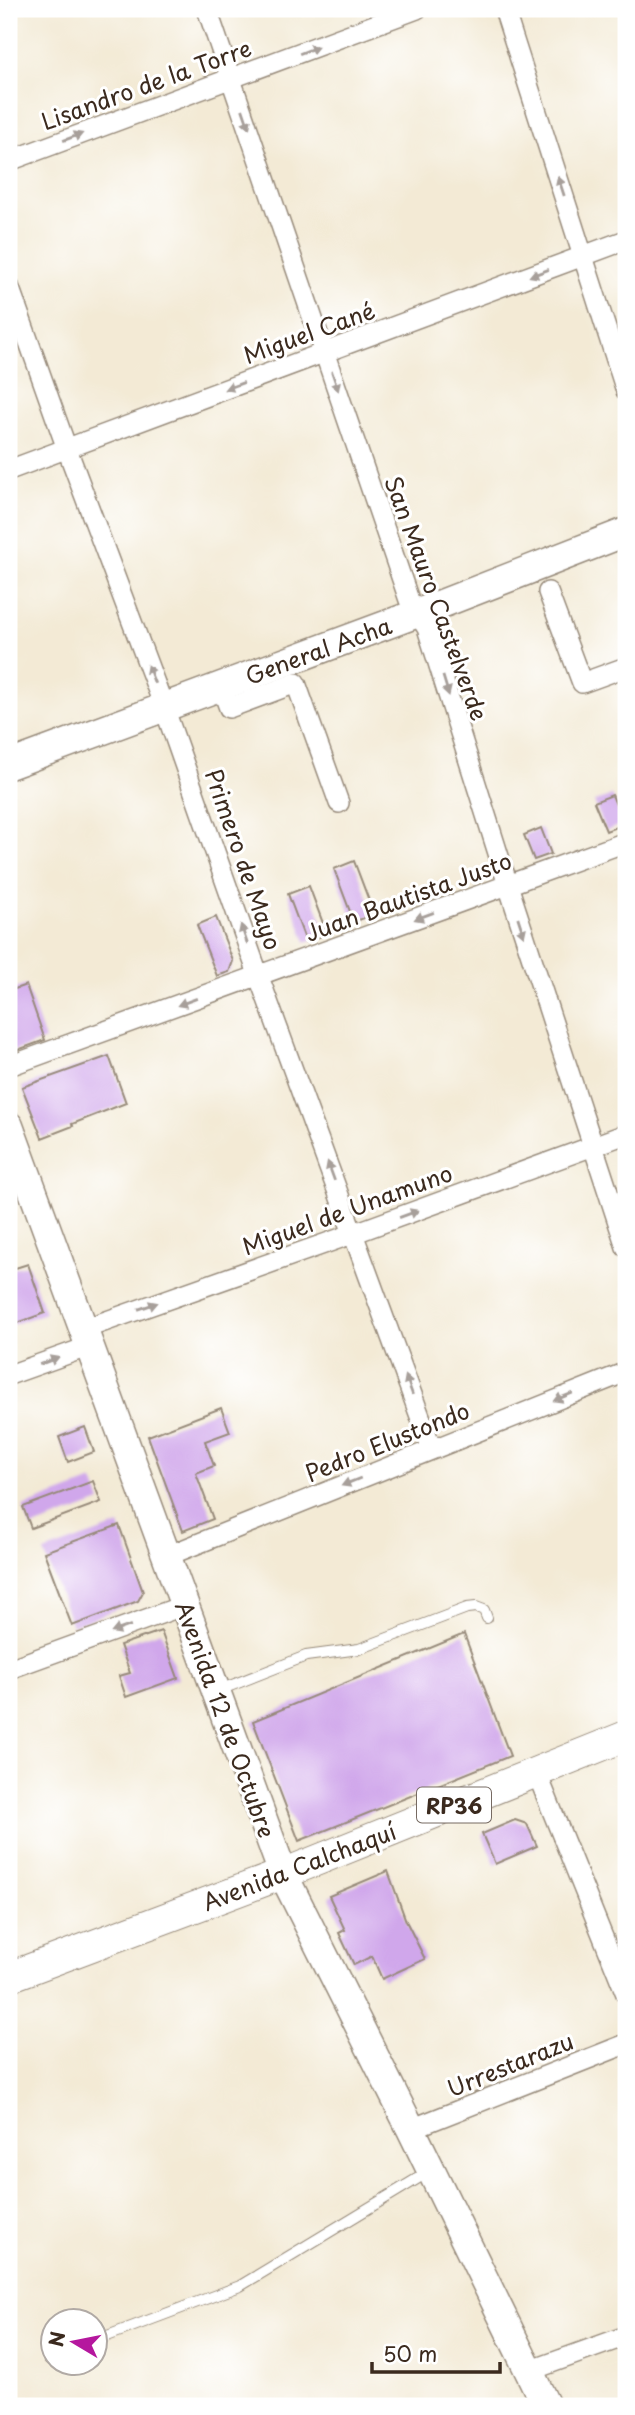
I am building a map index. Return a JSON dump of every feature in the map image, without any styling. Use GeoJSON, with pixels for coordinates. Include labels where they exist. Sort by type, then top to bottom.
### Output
{"type":"FeatureCollection","features":[{"type":"Feature","properties":{"kind":"main road","name":"General Acha"},"geometry":{"type":"LineString","coordinates":[[9,765],[626,533]]}},
{"type":"Feature","properties":{"kind":"main road","name":"Avenida 12 de Octubre"},"geometry":{"type":"LineString","coordinates":[[9,1126],[283,1874],[546,2406]]}},
{"type":"Feature","properties":{"kind":"main road","name":"Avenida Calchaquí"},"geometry":{"type":"LineString","coordinates":[[9,1977],[283,1874],[626,1736]]}},
{"type":"Feature","properties":{"kind":"street","name":"San Mauro Castelverde"},"geometry":{"type":"LineString","coordinates":[[207,9],[409,600],[427,628],[626,1247]]}},
{"type":"Feature","properties":{"kind":"street","name":"Lisandro de la Torre"},"geometry":{"type":"LineString","coordinates":[[9,161],[417,9]]}},
{"type":"Feature","properties":{"kind":"street"},"geometry":{"type":"LineString","coordinates":[[503,9],[626,391]]}},
{"type":"Feature","properties":{"kind":"street","name":"Miguel Cané"},"geometry":{"type":"LineString","coordinates":[[9,470],[626,240]]}},
{"type":"Feature","properties":{"kind":"street","name":"Primero de Mayo"},"geometry":{"type":"LineString","coordinates":[[9,286],[432,1449]]}},
{"type":"Feature","properties":{"kind":"street"},"geometry":{"type":"LineString","coordinates":[[548,592],[582,683],[626,667]]}},
{"type":"Feature","properties":{"kind":"street"},"geometry":{"type":"LineString","coordinates":[[221,686],[229,708],[296,683],[339,803]]}},
{"type":"Feature","properties":{"kind":"street","name":"Juan Bautista Justo"},"geometry":{"type":"LineString","coordinates":[[9,1066],[626,842]]}},
{"type":"Feature","properties":{"kind":"street","name":"Miguel de Unamuno"},"geometry":{"type":"LineString","coordinates":[[9,1376],[87,1337],[355,1233],[626,1134]]}},
{"type":"Feature","properties":{"kind":"street","name":"Pedro Elustondo"},"geometry":{"type":"LineString","coordinates":[[167,1556],[626,1373]]}},
{"type":"Feature","properties":{"kind":"street"},"geometry":{"type":"LineString","coordinates":[[9,1669],[185,1605]]}},
{"type":"Feature","properties":{"kind":"street"},"geometry":{"type":"LineString","coordinates":[[536,1771],[626,1994]]}},
{"type":"Feature","properties":{"kind":"street","name":"Urrestarazu"},"geometry":{"type":"LineString","coordinates":[[411,2129],[626,2044]]}},
{"type":"Feature","properties":{"kind":"street"},"geometry":{"type":"LineString","coordinates":[[529,2371],[626,2336]]}},
{"type":"Feature","properties":{"kind":"lane"},"geometry":{"type":"LineString","coordinates":[[216,1691],[306,1656],[359,1648],[467,1608],[484,1610],[487,1618]]}},
{"type":"Feature","properties":{"kind":"lane"},"geometry":{"type":"LineString","coordinates":[[108,2337],[240,2286],[431,2171]]}},
{"type":"Feature","properties":{"kind":"building"},"geometry":{"type":"Polygon","coordinates":[[[612,795],[624,824],[606,831],[594,802],[612,795]]]}},
{"type":"Feature","properties":{"kind":"building"},"geometry":{"type":"Polygon","coordinates":[[[541,828],[551,854],[534,860],[524,835],[541,828]]]}},
{"type":"Feature","properties":{"kind":"building"},"geometry":{"type":"Polygon","coordinates":[[[354,861],[374,914],[354,922],[334,869],[354,861]]]}},
{"type":"Feature","properties":{"kind":"building"},"geometry":{"type":"Polygon","coordinates":[[[309,886],[327,934],[306,942],[288,894],[309,886]]]}},
{"type":"Feature","properties":{"kind":"building"},"geometry":{"type":"Polygon","coordinates":[[[216,917],[233,961],[229,972],[217,976],[197,925],[216,917]]]}},
{"type":"Feature","properties":{"kind":"building"},"geometry":{"type":"Polygon","coordinates":[[[26,985],[45,1040],[15,1051],[9,1047],[9,991],[26,985]]]}},
{"type":"Feature","properties":{"kind":"building"},"geometry":{"type":"Polygon","coordinates":[[[109,1056],[126,1103],[42,1138],[22,1087],[109,1056]]]}},
{"type":"Feature","properties":{"kind":"building"},"geometry":{"type":"Polygon","coordinates":[[[28,1264],[45,1313],[9,1326],[9,1270],[28,1264]]]}},
{"type":"Feature","properties":{"kind":"building"},"geometry":{"type":"Polygon","coordinates":[[[221,1408],[230,1432],[205,1441],[214,1466],[196,1473],[213,1519],[183,1531],[148,1436],[221,1408]]]}},
{"type":"Feature","properties":{"kind":"building"},"geometry":{"type":"Polygon","coordinates":[[[85,1427],[94,1452],[68,1462],[59,1437],[85,1427]]]}},
{"type":"Feature","properties":{"kind":"building"},"geometry":{"type":"Polygon","coordinates":[[[93,1481],[101,1502],[31,1528],[23,1507],[93,1481]]]}},
{"type":"Feature","properties":{"kind":"building"},"geometry":{"type":"Polygon","coordinates":[[[119,1525],[143,1592],[138,1601],[72,1626],[44,1552],[119,1525]]]}},
{"type":"Feature","properties":{"kind":"building"},"geometry":{"type":"Polygon","coordinates":[[[161,1631],[178,1678],[126,1697],[119,1676],[130,1673],[120,1645],[161,1631]]]}},
{"type":"Feature","properties":{"kind":"building"},"geometry":{"type":"Polygon","coordinates":[[[464,1634],[510,1756],[299,1841],[253,1721],[464,1634]]]}},
{"type":"Feature","properties":{"kind":"building"},"geometry":{"type":"Polygon","coordinates":[[[515,1820],[527,1824],[537,1846],[495,1864],[482,1834],[515,1820]]]}},
{"type":"Feature","properties":{"kind":"building"},"geometry":{"type":"Polygon","coordinates":[[[388,1871],[406,1921],[425,1959],[382,1979],[372,1956],[354,1965],[339,1933],[345,1930],[329,1896],[388,1871]]]}}]}
